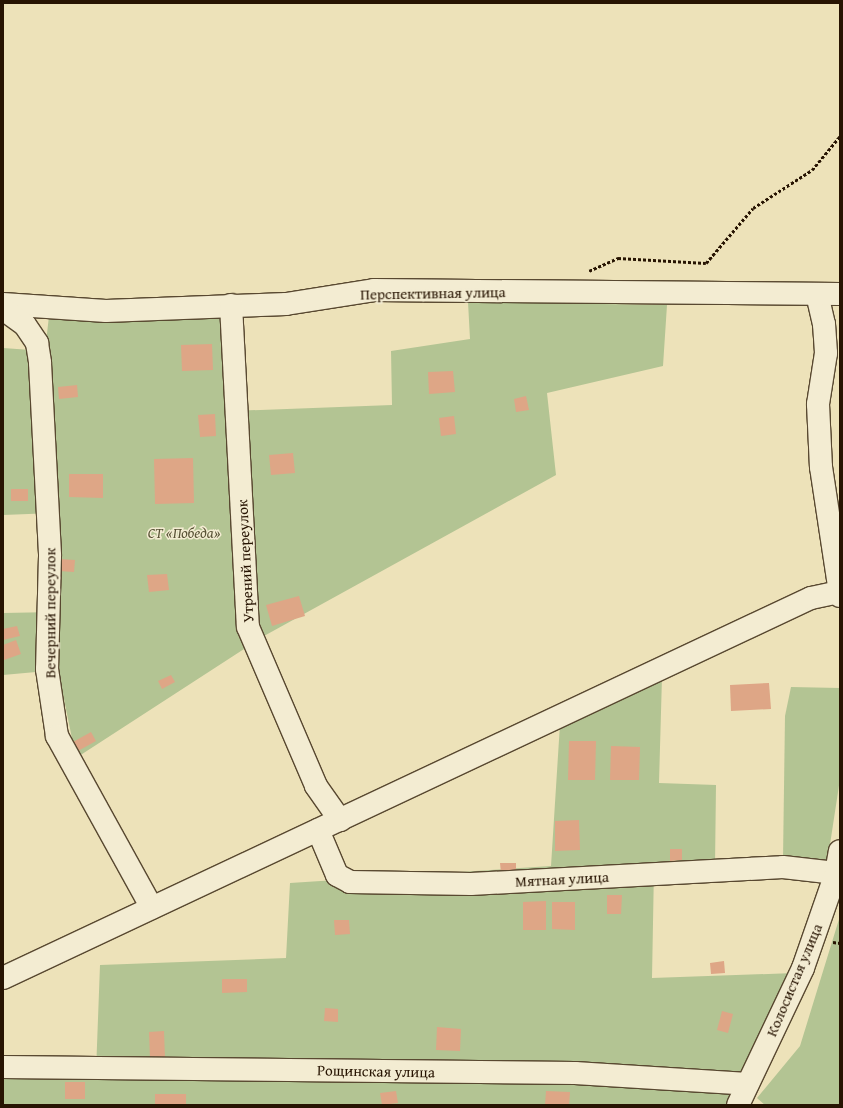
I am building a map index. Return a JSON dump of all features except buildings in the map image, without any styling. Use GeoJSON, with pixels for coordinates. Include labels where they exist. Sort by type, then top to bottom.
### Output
{"type":"FeatureCollection","features":[{"type":"Feature","properties":{"kind":"street","name":"Перспективная улица"},"geometry":{"type":"LineString","coordinates":[[3,304],[106,311],[231,304],[286,304],[374,290],[840,294]]}},
{"type":"Feature","properties":{"kind":"street"},"geometry":{"type":"LineString","coordinates":[[817,294],[824,324],[826,353],[818,404],[821,467],[840,596]]}},
{"type":"Feature","properties":{"kind":"street","name":"Утрений переулок"},"geometry":{"type":"LineString","coordinates":[[231,304],[248,627],[316,786],[340,820]]}},
{"type":"Feature","properties":{"kind":"street","name":"Вечерний переулок"},"geometry":{"type":"LineString","coordinates":[[3,309],[25,325],[37,343],[40,362],[50,556],[47,669],[57,736],[152,908]]}},
{"type":"Feature","properties":{"kind":"street"},"geometry":{"type":"LineString","coordinates":[[3,978],[811,598],[840,592]]}},
{"type":"Feature","properties":{"kind":"street","name":"Мятная улица"},"geometry":{"type":"LineString","coordinates":[[318,830],[337,875],[350,882],[470,884],[784,868],[836,873]]}},
{"type":"Feature","properties":{"kind":"street","name":"Колосистая улица"},"geometry":{"type":"LineString","coordinates":[[738,1105],[803,968],[836,873],[840,851]]}},
{"type":"Feature","properties":{"kind":"street","name":"Рощинская улица"},"geometry":{"type":"LineString","coordinates":[[3,1067],[575,1073],[748,1084]]}},
{"type":"Feature","properties":{"kind":"path"},"geometry":{"type":"LineString","coordinates":[[583,273],[618,258],[706,263],[753,208],[812,170],[840,136]]}},
{"type":"Feature","properties":{"kind":"green space","name":"СТ «Победа»"},"geometry":{"type":"Polygon","coordinates":[[[468,302],[667,305],[663,366],[547,393],[556,475],[264,636],[76,758],[58,670],[3,675],[3,613],[55,612],[54,513],[3,515],[3,348],[45,351],[49,316],[226,314],[231,411],[392,405],[391,351],[470,339],[468,302]]]}},
{"type":"Feature","properties":{"kind":"green space"},"geometry":{"type":"Polygon","coordinates":[[[662,677],[659,783],[716,785],[715,866],[654,868],[652,978],[794,973],[729,1105],[3,1105],[3,1070],[96,1072],[100,965],[286,958],[290,883],[551,866],[560,724],[662,677]]]}},
{"type":"Feature","properties":{"kind":"green space"},"geometry":{"type":"Polygon","coordinates":[[[791,687],[840,688],[840,779],[827,864],[783,859],[785,716],[791,687]]]}},
{"type":"Feature","properties":{"kind":"green space"},"geometry":{"type":"Polygon","coordinates":[[[840,916],[840,1105],[765,1105],[757,1098],[800,1046],[840,916]]]}}]}
